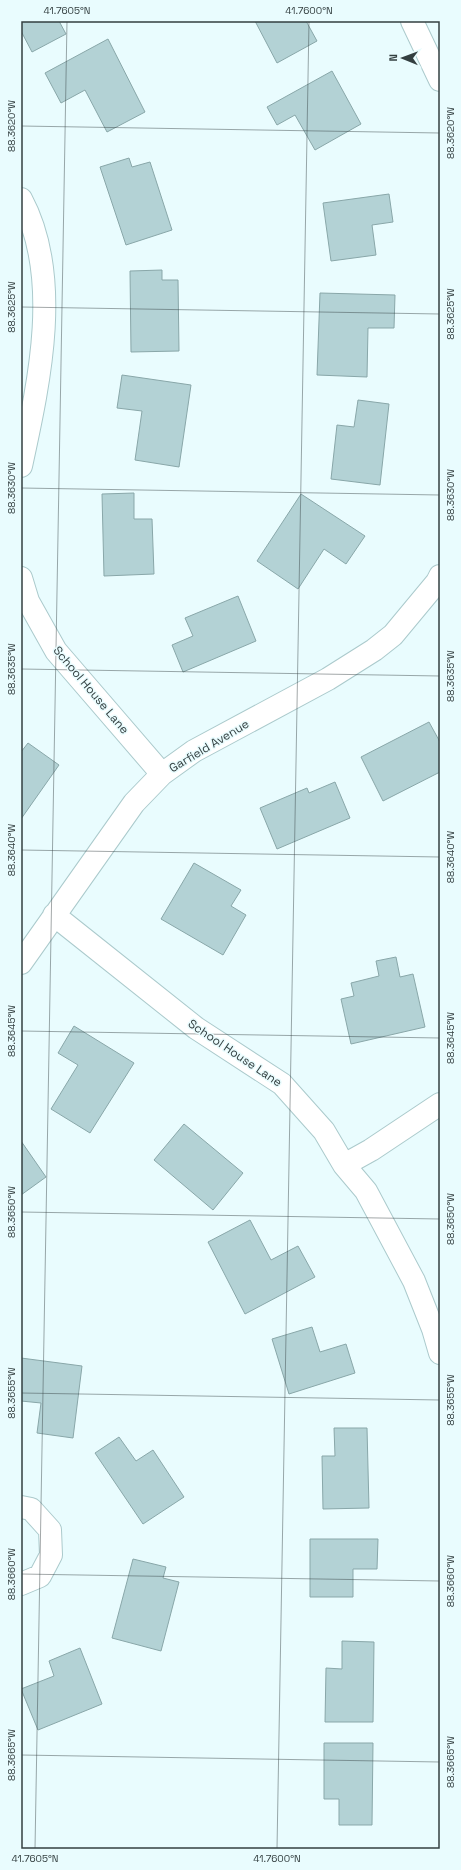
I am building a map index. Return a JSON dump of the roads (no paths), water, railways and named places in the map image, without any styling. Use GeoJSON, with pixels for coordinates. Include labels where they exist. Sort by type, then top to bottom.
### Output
{"type":"FeatureCollection","features":[{"type":"Feature","properties":{"kind":"street"},"geometry":{"type":"LineString","coordinates":[[412,21],[440,80]]}},
{"type":"Feature","properties":{"kind":"street"},"geometry":{"type":"LineString","coordinates":[[21,199],[29,213],[42,262],[45,313],[30,426],[21,466]]}},
{"type":"Feature","properties":{"kind":"street","name":"Garfield Avenue"},"geometry":{"type":"LineString","coordinates":[[21,963],[54,915],[108,843],[134,803],[162,774],[194,752],[328,678],[374,650],[393,635],[437,582],[440,576]]}},
{"type":"Feature","properties":{"kind":"street","name":"School House Lane"},"geometry":{"type":"LineString","coordinates":[[21,578],[28,601],[56,651],[162,774]]}},
{"type":"Feature","properties":{"kind":"street","name":"School House Lane"},"geometry":{"type":"LineString","coordinates":[[54,915],[196,1028],[282,1084],[324,1131],[344,1165],[366,1192],[394,1240],[414,1281],[433,1329],[440,1353]]}},
{"type":"Feature","properties":{"kind":"street"},"geometry":{"type":"LineString","coordinates":[[344,1165],[371,1150],[440,1104]]}},
{"type":"Feature","properties":{"kind":"street"},"geometry":{"type":"LineString","coordinates":[[21,1506],[31,1509],[50,1530],[51,1555],[40,1576],[21,1584]]}}]}
